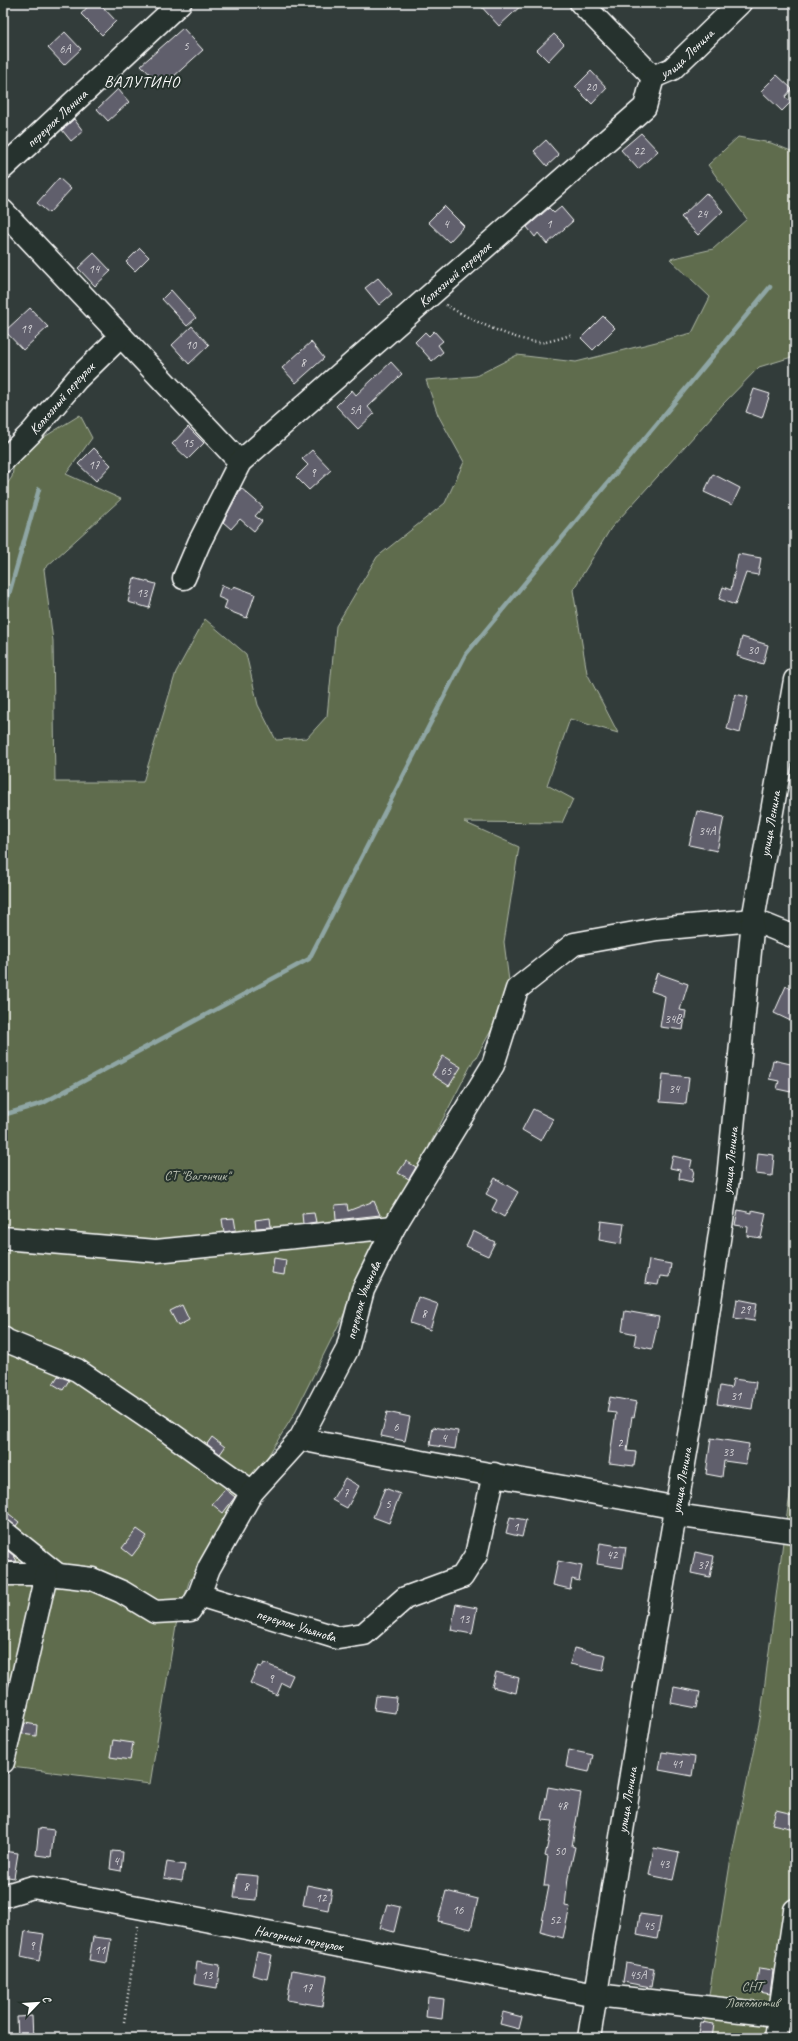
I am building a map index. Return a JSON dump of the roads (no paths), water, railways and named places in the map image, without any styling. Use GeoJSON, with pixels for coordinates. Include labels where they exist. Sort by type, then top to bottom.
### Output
{"type":"FeatureCollection","features":[{"type":"Feature","properties":{"kind":"street","name":"переулок Ленина"},"geometry":{"type":"LineString","coordinates":[[3,168],[180,3]]}},
{"type":"Feature","properties":{"kind":"street","name":"улица Ленина"},"geometry":{"type":"LineString","coordinates":[[581,3],[653,77],[672,69],[740,3]]}},
{"type":"Feature","properties":{"kind":"street","name":"Колхозный переулок"},"geometry":{"type":"LineString","coordinates":[[184,578],[199,543],[240,462],[645,107],[653,77]]}},
{"type":"Feature","properties":{"kind":"street"},"geometry":{"type":"LineString","coordinates":[[3,211],[240,462]]}},
{"type":"Feature","properties":{"kind":"street","name":"Колхозный переулок"},"geometry":{"type":"LineString","coordinates":[[3,461],[32,432],[77,380],[121,336]]}},
{"type":"Feature","properties":{"kind":"street","name":"улица Ленина"},"geometry":{"type":"LineString","coordinates":[[589,2038],[643,1699],[697,1389],[728,1179],[753,920],[795,680]]}},
{"type":"Feature","properties":{"kind":"street"},"geometry":{"type":"LineString","coordinates":[[753,920],[795,937]]}},
{"type":"Feature","properties":{"kind":"street","name":"переулок Ульянова"},"geometry":{"type":"LineString","coordinates":[[52,1575],[92,1579],[122,1592],[155,1612],[190,1610],[199,1595],[210,1568],[252,1492],[300,1439],[346,1350],[363,1290],[394,1227],[493,1065],[517,989],[574,944],[657,929],[753,920]]}},
{"type":"Feature","properties":{"kind":"street"},"geometry":{"type":"LineString","coordinates":[[3,1238],[156,1251],[394,1227]]}},
{"type":"Feature","properties":{"kind":"street"},"geometry":{"type":"LineString","coordinates":[[3,1338],[77,1370],[170,1433],[252,1492]]}},
{"type":"Feature","properties":{"kind":"street"},"geometry":{"type":"LineString","coordinates":[[300,1439],[402,1459],[494,1474],[676,1511],[795,1532]]}},
{"type":"Feature","properties":{"kind":"street","name":"переулок Ульянова"},"geometry":{"type":"LineString","coordinates":[[199,1595],[338,1638],[364,1634],[405,1598],[462,1577],[476,1555],[494,1474]]}},
{"type":"Feature","properties":{"kind":"street"},"geometry":{"type":"LineString","coordinates":[[3,1531],[52,1575]]}},
{"type":"Feature","properties":{"kind":"street"},"geometry":{"type":"LineString","coordinates":[[3,1574],[52,1575]]}},
{"type":"Feature","properties":{"kind":"street"},"geometry":{"type":"LineString","coordinates":[[3,1762],[52,1575]]}},
{"type":"Feature","properties":{"kind":"street","name":"Нагорный переулок"},"geometry":{"type":"LineString","coordinates":[[3,1896],[33,1887],[596,1995],[787,2016]]}},
{"type":"Feature","properties":{"kind":"street"},"geometry":{"type":"LineString","coordinates":[[776,2038],[787,2016],[795,1910]]}},
{"type":"Feature","properties":{"kind":"waterway"},"geometry":{"type":"LineString","coordinates":[[3,1115],[43,1103],[309,959],[466,654],[770,287]]}},
{"type":"Feature","properties":{"kind":"waterway"},"geometry":{"type":"LineString","coordinates":[[3,615],[39,489]]}},
{"type":"Feature","properties":{"kind":"district","name":"ВАЛУТИНО"},"geometry":{"type":"Point","coordinates":[142,82]}},
{"type":"Feature","properties":{"kind":"park label","name":"СТ \"Вагончик\""},"geometry":{"type":"Point","coordinates":[197,1175]}},
{"type":"Feature","properties":{"kind":"park label","name":"СНТ Локомотив"},"geometry":{"type":"Point","coordinates":[752,1994]}}]}
